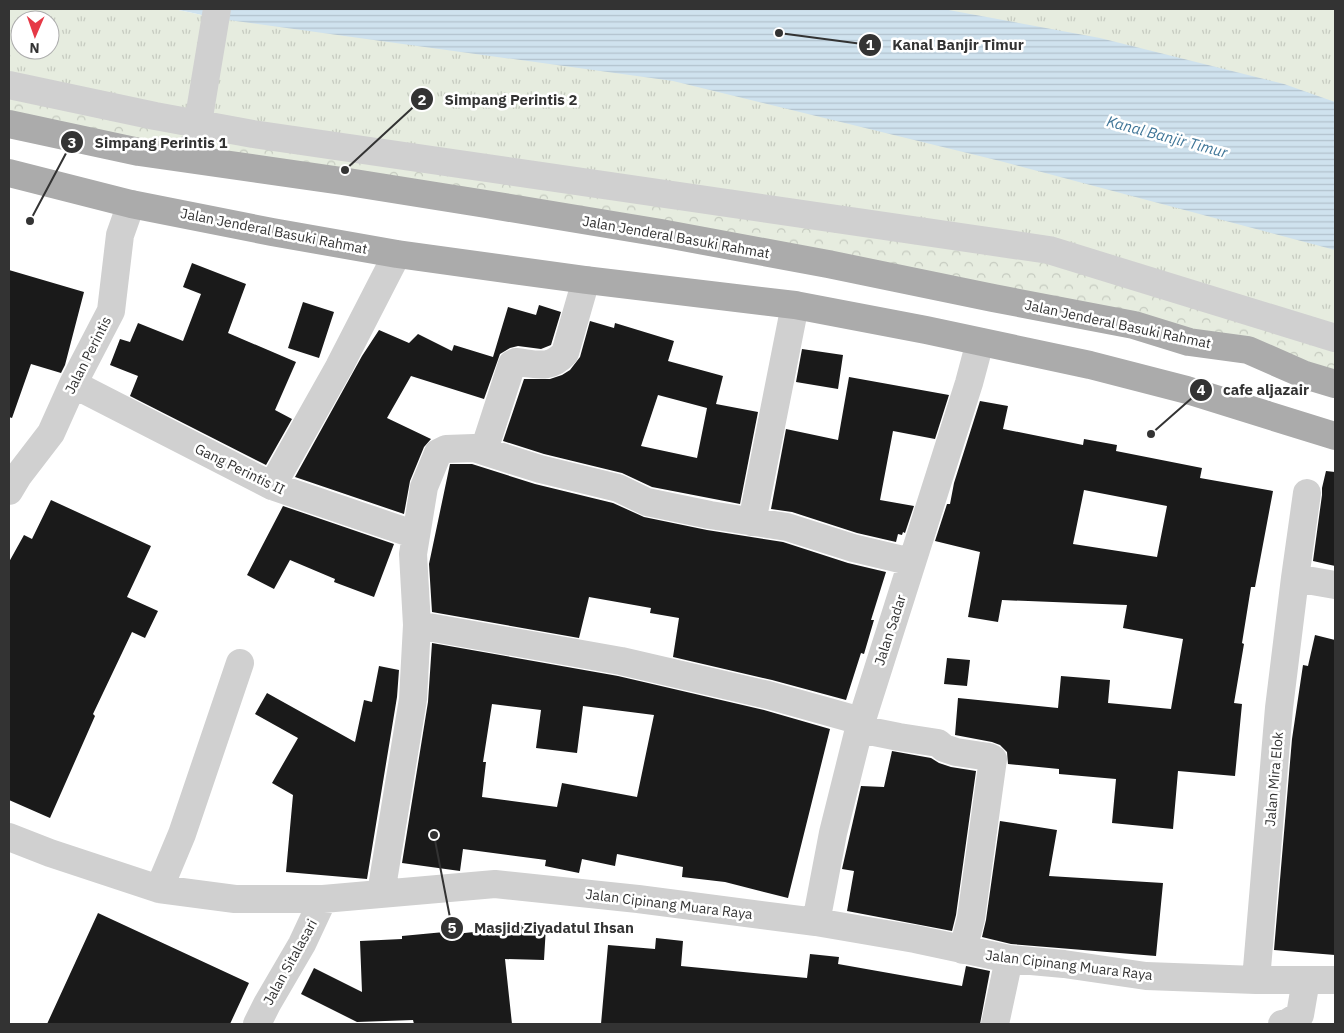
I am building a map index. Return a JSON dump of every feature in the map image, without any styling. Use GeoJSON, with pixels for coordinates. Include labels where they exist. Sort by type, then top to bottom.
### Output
{"type":"FeatureCollection","features":[{"type":"Feature","properties":{"kind":"main road","name":"Jalan Jenderal Basuki Rahmat"},"geometry":{"type":"LineString","coordinates":[[9,124],[112,147],[486,204],[662,233],[828,264],[1134,325],[1189,342],[1248,350],[1305,375],[1335,384]]}},
{"type":"Feature","properties":{"kind":"main road","name":"Jalan Jenderal Basuki Rahmat"},"geometry":{"type":"LineString","coordinates":[[9,172],[131,204],[397,254],[586,280],[795,305],[1090,365],[1179,388],[1335,436]]}},
{"type":"Feature","properties":{"kind":"street"},"geometry":{"type":"LineString","coordinates":[[192,159],[217,9]]}},
{"type":"Feature","properties":{"kind":"street"},"geometry":{"type":"LineString","coordinates":[[9,85],[155,116],[253,134],[1049,250],[1335,338]]}},
{"type":"Feature","properties":{"kind":"street","name":"Jalan Perintis"},"geometry":{"type":"LineString","coordinates":[[12,480],[51,433],[73,384],[111,311],[120,235],[131,204]]}},
{"type":"Feature","properties":{"kind":"street"},"geometry":{"type":"LineString","coordinates":[[272,486],[339,367],[397,254]]}},
{"type":"Feature","properties":{"kind":"street"},"geometry":{"type":"LineString","coordinates":[[484,450],[512,364],[516,362],[550,365],[558,361],[565,353],[586,280]]}},
{"type":"Feature","properties":{"kind":"street"},"geometry":{"type":"LineString","coordinates":[[752,522],[795,305]]}},
{"type":"Feature","properties":{"kind":"street","name":"Jalan Sadar"},"geometry":{"type":"LineString","coordinates":[[816,922],[832,833],[860,725],[969,383],[980,342]]}},
{"type":"Feature","properties":{"kind":"street","name":"Gang Perintis II"},"geometry":{"type":"LineString","coordinates":[[73,384],[272,486],[416,535]]}},
{"type":"Feature","properties":{"kind":"street"},"geometry":{"type":"LineString","coordinates":[[381,893],[413,699],[417,625],[413,554],[424,487],[438,453],[446,449],[459,448],[484,450],[540,469],[618,488],[647,502],[788,527],[853,548],[912,562]]}},
{"type":"Feature","properties":{"kind":"street","name":"Jalan Mira Elok"},"geometry":{"type":"LineString","coordinates":[[1256,980],[1279,708],[1307,493]]}},
{"type":"Feature","properties":{"kind":"street"},"geometry":{"type":"LineString","coordinates":[[1295,578],[1335,585]]}},
{"type":"Feature","properties":{"kind":"street"},"geometry":{"type":"LineString","coordinates":[[417,625],[675,672],[768,695],[899,737],[938,743],[944,748],[956,752],[993,759],[971,918],[963,950]]}},
{"type":"Feature","properties":{"kind":"street"},"geometry":{"type":"LineString","coordinates":[[159,889],[182,834],[240,663]]}},
{"type":"Feature","properties":{"kind":"street","name":"Jalan Cipinang Muara Raya"},"geometry":{"type":"LineString","coordinates":[[9,837],[50,853],[159,889],[236,899],[323,899],[495,884],[638,899],[816,922],[915,939],[1010,959],[1064,964],[1146,976],[1256,980],[1335,980]]}},
{"type":"Feature","properties":{"kind":"street","name":"Jalan Sitalasari"},"geometry":{"type":"LineString","coordinates":[[257,1024],[302,944],[323,899]]}},
{"type":"Feature","properties":{"kind":"street"},"geometry":{"type":"LineString","coordinates":[[995,1024],[1010,959]]}},
{"type":"Feature","properties":{"kind":"street"},"geometry":{"type":"LineString","coordinates":[[1282,1024],[1287,1023],[1300,1014],[1306,980]]}},
{"type":"Feature","properties":{"kind":"green space"},"geometry":{"type":"Polygon","coordinates":[[[9,9],[174,9],[216,18],[218,9],[1335,9],[1335,338],[9,84],[9,9]]]}},
{"type":"Feature","properties":{"kind":"green space"},"geometry":{"type":"Polygon","coordinates":[[[9,83],[1049,250],[1335,338],[1335,384],[1248,350],[9,124],[9,83]]]}},
{"type":"Feature","properties":{"kind":"water"},"geometry":{"type":"Polygon","coordinates":[[[174,9],[943,9],[1100,38],[1284,84],[1335,102],[1335,250],[1000,161],[673,81],[221,19],[174,9]]]}},
{"type":"Feature","properties":{"kind":"building"},"geometry":{"type":"Polygon","coordinates":[[[192,263],[246,284],[228,333],[296,362],[275,410],[292,419],[266,465],[130,396],[138,376],[110,365],[120,339],[130,342],[138,323],[183,341],[201,294],[183,287],[192,263]]]}},
{"type":"Feature","properties":{"kind":"building"},"geometry":{"type":"Polygon","coordinates":[[[9,270],[84,292],[65,365],[61,373],[31,364],[12,418],[9,417],[9,270]]]}},
{"type":"Feature","properties":{"kind":"building"},"geometry":{"type":"Polygon","coordinates":[[[303,302],[334,312],[319,358],[288,348],[303,302]]]}},
{"type":"Feature","properties":{"kind":"building"},"geometry":{"type":"Polygon","coordinates":[[[539,305],[561,312],[551,345],[541,349],[518,346],[500,354],[484,399],[411,376],[387,418],[431,439],[424,447],[410,481],[404,514],[295,477],[362,356],[379,330],[409,343],[418,334],[452,351],[454,345],[493,357],[508,307],[536,315],[539,305]]]}},
{"type":"Feature","properties":{"kind":"building"},"geometry":{"type":"Polygon","coordinates":[[[590,321],[614,328],[615,323],[674,341],[668,361],[723,376],[716,404],[758,412],[740,504],[652,487],[622,473],[544,454],[503,441],[524,379],[550,379],[562,375],[570,370],[580,357],[590,321]],[[658,395],[641,446],[697,458],[707,408],[658,395]]]}},
{"type":"Feature","properties":{"kind":"building"},"geometry":{"type":"Polygon","coordinates":[[[802,349],[843,355],[838,389],[796,382],[802,349]]]}},
{"type":"Feature","properties":{"kind":"building"},"geometry":{"type":"Polygon","coordinates":[[[849,377],[949,395],[935,439],[893,431],[880,500],[914,506],[905,533],[903,532],[902,535],[898,534],[896,542],[857,533],[792,512],[771,509],[786,429],[838,440],[849,377]]]}},
{"type":"Feature","properties":{"kind":"building"},"geometry":{"type":"Polygon","coordinates":[[[980,401],[1008,406],[1003,429],[1083,445],[1084,439],[1117,445],[1116,451],[1202,468],[1200,478],[1273,491],[1255,587],[1251,587],[1234,703],[1242,704],[1235,776],[1178,771],[1173,829],[1112,823],[1116,779],[1059,774],[1059,769],[1008,764],[1007,752],[1000,745],[955,735],[958,698],[1058,708],[1061,676],[1110,680],[1108,703],[1171,709],[1183,639],[1123,628],[1127,605],[1002,600],[998,622],[968,617],[980,552],[935,541],[947,504],[950,504],[954,483],[980,401]],[[1084,490],[1073,544],[1157,557],[1167,506],[1084,490]]]}},
{"type":"Feature","properties":{"kind":"building"},"geometry":{"type":"Polygon","coordinates":[[[450,464],[472,464],[535,484],[613,503],[644,517],[707,530],[783,542],[848,563],[886,572],[871,620],[874,620],[864,654],[861,653],[846,700],[772,680],[673,657],[679,618],[650,613],[651,608],[589,597],[579,638],[432,612],[429,564],[450,464]]]}},
{"type":"Feature","properties":{"kind":"building"},"geometry":{"type":"Polygon","coordinates":[[[1326,471],[1335,472],[1335,566],[1313,561],[1322,488],[1326,471]]]}},
{"type":"Feature","properties":{"kind":"building"},"geometry":{"type":"Polygon","coordinates":[[[51,500],[151,546],[127,597],[158,611],[145,638],[132,632],[93,714],[95,716],[50,818],[9,800],[9,562],[24,535],[32,539],[51,500]]]}},
{"type":"Feature","properties":{"kind":"building"},"geometry":{"type":"Polygon","coordinates":[[[283,506],[394,544],[374,597],[334,582],[335,579],[290,560],[274,589],[247,575],[283,506]]]}},
{"type":"Feature","properties":{"kind":"building"},"geometry":{"type":"Polygon","coordinates":[[[1315,635],[1335,640],[1335,955],[1274,950],[1292,739],[1303,665],[1308,666],[1315,635]]]}},
{"type":"Feature","properties":{"kind":"building"},"geometry":{"type":"Polygon","coordinates":[[[432,643],[618,676],[764,710],[830,729],[788,898],[725,882],[682,877],[683,867],[617,854],[615,866],[582,859],[579,873],[545,866],[546,860],[463,849],[460,871],[402,863],[428,702],[432,643]],[[492,704],[483,762],[486,762],[482,797],[557,807],[562,783],[637,797],[654,715],[583,706],[577,753],[536,748],[541,710],[492,704]]]}},
{"type":"Feature","properties":{"kind":"building"},"geometry":{"type":"Polygon","coordinates":[[[947,658],[970,660],[967,686],[944,684],[947,658]]]}},
{"type":"Feature","properties":{"kind":"building"},"geometry":{"type":"Polygon","coordinates":[[[379,666],[399,670],[397,697],[367,879],[286,872],[293,795],[272,783],[298,738],[255,714],[267,693],[355,742],[364,700],[372,702],[379,666]]]}},
{"type":"Feature","properties":{"kind":"building"},"geometry":{"type":"Polygon","coordinates":[[[892,751],[931,758],[951,767],[976,771],[956,915],[952,931],[847,911],[854,871],[842,869],[861,786],[884,787],[892,751]]]}},
{"type":"Feature","properties":{"kind":"building"},"geometry":{"type":"Polygon","coordinates":[[[1000,821],[1057,830],[1049,876],[1163,883],[1156,956],[1011,944],[982,937],[1000,821]]]}},
{"type":"Feature","properties":{"kind":"building"},"geometry":{"type":"Polygon","coordinates":[[[98,913],[249,983],[230,1024],[47,1024],[98,913]]]}},
{"type":"Feature","properties":{"kind":"building"},"geometry":{"type":"Polygon","coordinates":[[[513,925],[546,926],[544,960],[505,959],[512,1024],[414,1024],[413,1020],[357,1022],[301,994],[314,968],[362,992],[360,941],[402,939],[402,936],[455,931],[455,934],[513,928],[513,925]]]}},
{"type":"Feature","properties":{"kind":"building"},"geometry":{"type":"Polygon","coordinates":[[[656,938],[683,941],[681,966],[807,978],[810,954],[839,957],[838,964],[962,986],[966,966],[990,971],[980,1024],[601,1024],[608,945],[655,949],[656,938]]]}},
{"type":"Feature","properties":{"kind":"place","name":"Kanal Banjir Timur"},"geometry":{"type":"Point","coordinates":[779,33]}},
{"type":"Feature","properties":{"kind":"place","name":"Simpang Perintis 2"},"geometry":{"type":"Point","coordinates":[345,170]}},
{"type":"Feature","properties":{"kind":"place","name":"Simpang Perintis 1"},"geometry":{"type":"Point","coordinates":[30,221]}},
{"type":"Feature","properties":{"kind":"place","name":"cafe aljazair"},"geometry":{"type":"Point","coordinates":[1151,434]}},
{"type":"Feature","properties":{"kind":"place","name":"Masjid Ziyadatul Ihsan"},"geometry":{"type":"Point","coordinates":[434,835]}}]}
